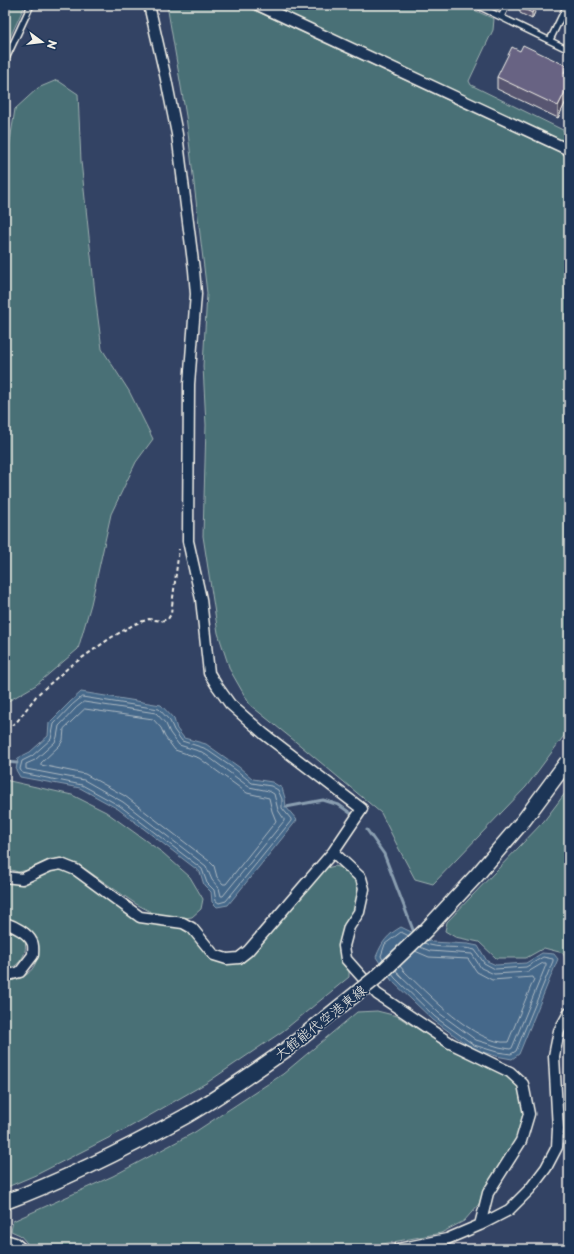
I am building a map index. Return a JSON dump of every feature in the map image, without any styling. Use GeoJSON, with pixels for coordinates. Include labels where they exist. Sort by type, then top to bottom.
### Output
{"type":"FeatureCollection","features":[{"type":"Feature","properties":{"kind":"main road","name":"大館能代空港東線"},"geometry":{"type":"LineString","coordinates":[[5,1202],[38,1190],[126,1148],[187,1115],[237,1084],[287,1049],[378,976],[426,930],[477,875],[524,820],[568,760]]}},
{"type":"Feature","properties":{"kind":"street"},"geometry":{"type":"LineString","coordinates":[[5,877],[22,879],[50,866],[61,864],[76,870],[140,917],[183,923],[192,928],[214,955],[227,959],[239,958],[248,950],[333,852],[362,809],[264,734],[230,704],[209,673],[201,599],[188,541],[189,384],[196,294],[194,270],[177,134],[149,5]]}},
{"type":"Feature","properties":{"kind":"street"},"geometry":{"type":"LineString","coordinates":[[258,5],[569,150]]}},
{"type":"Feature","properties":{"kind":"street"},"geometry":{"type":"LineString","coordinates":[[333,852],[361,878],[364,889],[359,912],[349,927],[344,946],[346,958],[377,994],[450,1043],[510,1072],[523,1084],[529,1114],[521,1141],[488,1193],[480,1225]]}},
{"type":"Feature","properties":{"kind":"street"},"geometry":{"type":"LineString","coordinates":[[5,923],[14,926],[24,933],[32,942],[34,955],[20,972],[5,976]]}},
{"type":"Feature","properties":{"kind":"street"},"geometry":{"type":"LineString","coordinates":[[398,1249],[447,1239],[510,1210],[530,1189],[546,1168],[557,1147],[558,1129],[554,1056],[559,1031],[569,1013]]}},
{"type":"Feature","properties":{"kind":"street"},"geometry":{"type":"LineString","coordinates":[[5,1240],[15,1243],[22,1249]]}},
{"type":"Feature","properties":{"kind":"lane"},"geometry":{"type":"LineString","coordinates":[[5,60],[31,5]]}},
{"type":"Feature","properties":{"kind":"lane"},"geometry":{"type":"LineString","coordinates":[[476,5],[569,50]]}},
{"type":"Feature","properties":{"kind":"lane"},"geometry":{"type":"LineString","coordinates":[[501,17],[507,5]]}},
{"type":"Feature","properties":{"kind":"lane"},"geometry":{"type":"LineString","coordinates":[[550,40],[567,5]]}},
{"type":"Feature","properties":{"kind":"path"},"geometry":{"type":"LineString","coordinates":[[5,728],[16,723],[37,695],[69,668],[112,637],[134,624],[150,619],[161,621],[168,619],[171,614],[178,552],[181,544],[188,541]]}},
{"type":"Feature","properties":{"kind":"green space"},"geometry":{"type":"Polygon","coordinates":[[[5,5],[25,5],[5,48],[5,5]]]}},
{"type":"Feature","properties":{"kind":"green space"},"geometry":{"type":"Polygon","coordinates":[[[167,5],[243,5],[569,156],[569,729],[526,787],[433,884],[415,879],[381,813],[250,705],[230,670],[218,633],[203,536],[206,425],[203,366],[207,293],[186,116],[167,5]]]}},
{"type":"Feature","properties":{"kind":"green space"},"geometry":{"type":"Polygon","coordinates":[[[267,5],[463,5],[494,19],[493,30],[469,81],[471,85],[569,133],[569,145],[267,5]]]}},
{"type":"Feature","properties":{"kind":"green space"},"geometry":{"type":"Polygon","coordinates":[[[57,80],[78,94],[81,161],[102,349],[129,391],[153,439],[136,462],[111,514],[91,604],[78,649],[36,685],[5,703],[5,198],[9,191],[9,148],[15,109],[38,88],[57,80]]]}},
{"type":"Feature","properties":{"kind":"green space"},"geometry":{"type":"Polygon","coordinates":[[[5,780],[72,795],[106,812],[163,853],[190,877],[203,899],[201,909],[192,917],[176,919],[153,913],[136,904],[78,864],[63,860],[50,859],[28,870],[18,872],[5,868],[5,780]]]}},
{"type":"Feature","properties":{"kind":"green space"},"geometry":{"type":"Polygon","coordinates":[[[569,788],[569,966],[563,953],[544,948],[526,958],[496,958],[479,942],[455,937],[445,931],[447,922],[544,821],[569,788]]]}},
{"type":"Feature","properties":{"kind":"green space"},"geometry":{"type":"Polygon","coordinates":[[[335,866],[347,870],[356,878],[359,889],[353,915],[343,942],[341,954],[343,964],[349,971],[349,977],[283,1031],[208,1082],[128,1128],[38,1174],[5,1188],[5,982],[21,978],[26,975],[34,967],[39,949],[33,933],[24,927],[5,919],[5,881],[29,881],[54,869],[65,870],[79,877],[140,921],[180,927],[190,932],[213,960],[242,961],[326,868],[335,866]]]}},
{"type":"Feature","properties":{"kind":"green space"},"geometry":{"type":"Polygon","coordinates":[[[8,932],[15,933],[25,941],[26,946],[21,960],[14,967],[5,971],[5,934],[8,932]]]}},
{"type":"Feature","properties":{"kind":"green space"},"geometry":{"type":"Polygon","coordinates":[[[377,1011],[397,1016],[453,1051],[506,1075],[519,1088],[525,1113],[518,1137],[490,1180],[479,1204],[464,1221],[441,1233],[356,1249],[32,1249],[20,1235],[11,1231],[13,1221],[113,1176],[195,1132],[283,1074],[357,1012],[377,1011]]]}},
{"type":"Feature","properties":{"kind":"water"},"geometry":{"type":"Polygon","coordinates":[[[81,692],[161,705],[174,719],[177,729],[184,738],[206,744],[239,767],[253,779],[272,782],[282,788],[286,807],[297,820],[228,905],[217,907],[212,902],[211,892],[204,885],[200,872],[118,809],[80,788],[20,777],[16,770],[18,758],[30,752],[48,736],[49,723],[81,692]]]}},
{"type":"Feature","properties":{"kind":"water"},"geometry":{"type":"Polygon","coordinates":[[[401,927],[432,942],[478,946],[487,961],[496,965],[526,963],[542,953],[554,954],[558,959],[519,1054],[512,1059],[473,1049],[433,1020],[392,981],[376,957],[380,947],[386,939],[401,927]]]}},
{"type":"Feature","properties":{"kind":"building"},"geometry":{"type":"Polygon","coordinates":[[[521,5],[536,5],[532,13],[520,7],[521,5]]]}},
{"type":"Feature","properties":{"kind":"building"},"geometry":{"type":"Polygon","coordinates":[[[523,45],[567,66],[564,73],[569,75],[569,84],[558,106],[497,77],[512,47],[520,51],[523,45]]]}},
{"type":"Feature","properties":{"kind":"waterway"},"geometry":{"type":"LineString","coordinates":[[5,762],[17,763]]}},
{"type":"Feature","properties":{"kind":"waterway"},"geometry":{"type":"LineString","coordinates":[[286,807],[323,800],[339,805],[353,815]]}},
{"type":"Feature","properties":{"kind":"waterway"},"geometry":{"type":"LineString","coordinates":[[367,830],[384,854],[415,935]]}}]}
